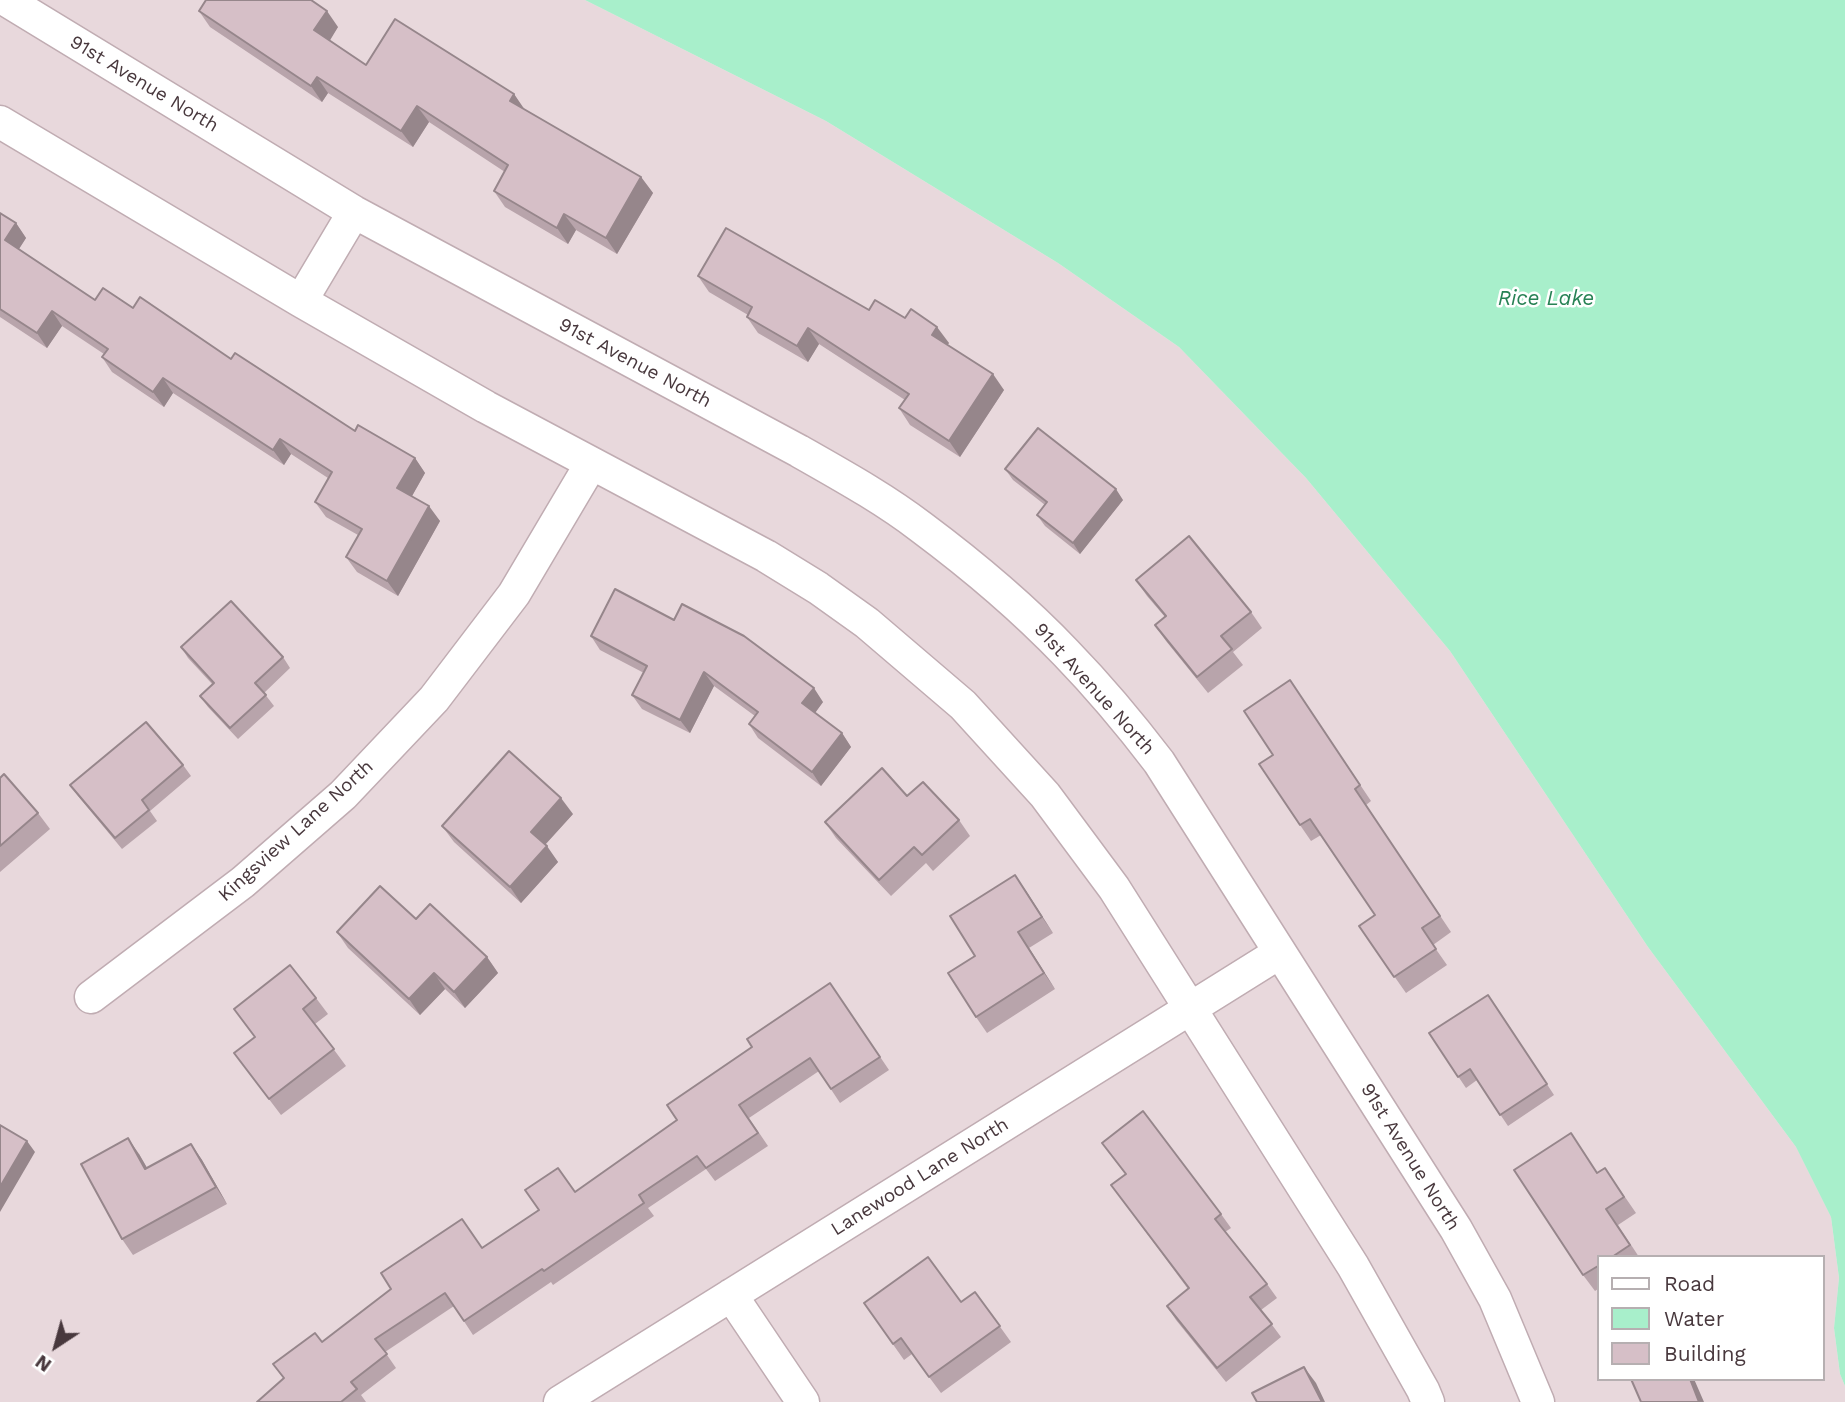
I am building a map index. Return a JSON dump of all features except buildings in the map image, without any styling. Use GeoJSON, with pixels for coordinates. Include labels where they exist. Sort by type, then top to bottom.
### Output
{"type":"FeatureCollection","features":[{"type":"Feature","properties":{"kind":"street","name":"91st Avenue North"},"geometry":{"type":"LineString","coordinates":[[6,0],[354,212],[861,487],[920,526],[1010,600],[1065,652],[1160,762],[1456,1229],[1495,1299],[1538,1402]]}},
{"type":"Feature","properties":{"kind":"street"},"geometry":{"type":"LineString","coordinates":[[0,122],[301,301],[591,464],[766,556],[867,623],[963,705],[1045,795],[1114,888],[1353,1266],[1428,1402]]}},
{"type":"Feature","properties":{"kind":"street"},"geometry":{"type":"LineString","coordinates":[[301,301],[354,212]]}},
{"type":"Feature","properties":{"kind":"street","name":"Kingsview Lane North"},"geometry":{"type":"LineString","coordinates":[[92,997],[253,873],[342,794],[434,699],[514,594],[591,464]]}},
{"type":"Feature","properties":{"kind":"street","name":"Lanewood Lane North"},"geometry":{"type":"LineString","coordinates":[[560,1402],[1279,953]]}},
{"type":"Feature","properties":{"kind":"street"},"geometry":{"type":"LineString","coordinates":[[732,1295],[803,1402]]}},
{"type":"Feature","properties":{"kind":"shaded area"},"geometry":{"type":"Polygon","coordinates":[[[0,0],[585,0],[826,121],[1058,263],[1179,347],[1306,478],[1450,651],[1648,947],[1796,1147],[1831,1217],[1839,1278],[1834,1328],[1840,1374],[1845,1386],[1845,1402],[0,1402],[0,0]]]}},
{"type":"Feature","properties":{"kind":"water","name":"Rice Lake"},"geometry":{"type":"Polygon","coordinates":[[[585,0],[1845,0],[1845,1386],[1840,1374],[1834,1328],[1839,1278],[1831,1217],[1796,1147],[1648,947],[1450,651],[1306,478],[1179,347],[1058,263],[826,121],[585,0]]]}}]}
